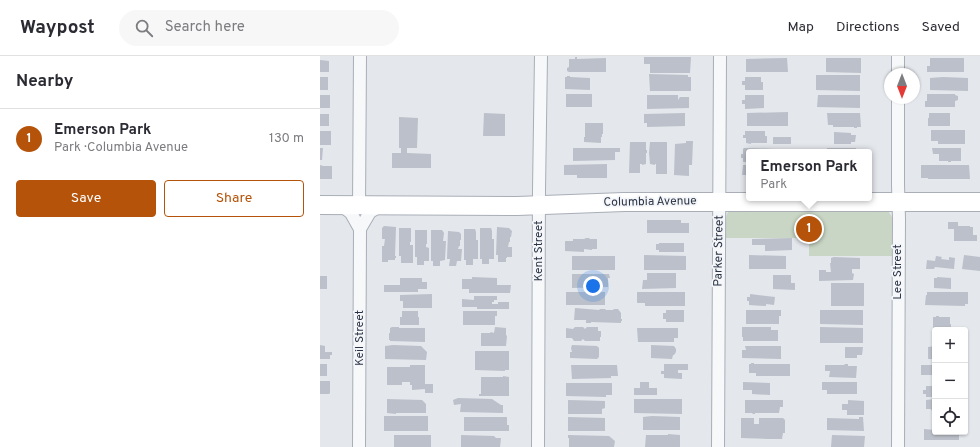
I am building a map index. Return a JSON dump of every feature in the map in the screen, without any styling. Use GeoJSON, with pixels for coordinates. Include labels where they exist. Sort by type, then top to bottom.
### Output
{"type":"FeatureCollection","features":[{"type":"Feature","properties":{"kind":"street"},"geometry":{"type":"LineString","coordinates":[[359,206],[360,56]]}},
{"type":"Feature","properties":{"kind":"street","name":"Kent Street"},"geometry":{"type":"LineString","coordinates":[[538,447],[541,56]]}},
{"type":"Feature","properties":{"kind":"street","name":"Parker Street"},"geometry":{"type":"LineString","coordinates":[[718,447],[720,56]]}},
{"type":"Feature","properties":{"kind":"street"},"geometry":{"type":"LineString","coordinates":[[898,56],[898,68]]}},
{"type":"Feature","properties":{"kind":"street","name":"Lee Street"},"geometry":{"type":"LineString","coordinates":[[898,104],[898,447]]}},
{"type":"Feature","properties":{"kind":"street","name":"Columbia Avenue"},"geometry":{"type":"LineString","coordinates":[[320,205],[539,205],[624,202],[980,202]]}},
{"type":"Feature","properties":{"kind":"street"},"geometry":{"type":"LineString","coordinates":[[341,205],[351,213],[360,229]]}},
{"type":"Feature","properties":{"kind":"street"},"geometry":{"type":"LineString","coordinates":[[360,229],[370,212],[380,206]]}},
{"type":"Feature","properties":{"kind":"street","name":"Keil Street"},"geometry":{"type":"LineString","coordinates":[[359,447],[360,229]]}},
{"type":"Feature","properties":{"kind":"green space"},"geometry":{"type":"Polygon","coordinates":[[[729,210],[760,212],[888,211],[892,217],[892,256],[809,256],[809,238],[725,238],[727,213],[729,210]]]}},
{"type":"Feature","properties":{"kind":"building"},"geometry":{"type":"Polygon","coordinates":[[[575,57],[577,57],[577,59],[606,58],[606,72],[567,71],[567,68],[569,67],[569,59],[575,59],[575,57]]]}},
{"type":"Feature","properties":{"kind":"building"},"geometry":{"type":"Polygon","coordinates":[[[644,57],[691,57],[690,73],[650,73],[650,64],[644,64],[644,57]]]}},
{"type":"Feature","properties":{"kind":"building"},"geometry":{"type":"Polygon","coordinates":[[[787,58],[788,72],[746,72],[746,59],[787,58]]]}},
{"type":"Feature","properties":{"kind":"building"},"geometry":{"type":"Polygon","coordinates":[[[826,58],[861,58],[861,73],[826,72],[826,58]]]}},
{"type":"Feature","properties":{"kind":"building"},"geometry":{"type":"Polygon","coordinates":[[[930,58],[964,58],[964,72],[927,72],[927,66],[930,66],[930,58]]]}},
{"type":"Feature","properties":{"kind":"building"},"geometry":{"type":"Polygon","coordinates":[[[320,60],[329,61],[329,72],[320,72],[320,60]]]}},
{"type":"Feature","properties":{"kind":"building"},"geometry":{"type":"Polygon","coordinates":[[[649,74],[688,75],[688,77],[691,77],[691,91],[650,91],[649,74]]]}},
{"type":"Feature","properties":{"kind":"building"},"geometry":{"type":"Polygon","coordinates":[[[816,75],[860,75],[860,91],[816,90],[816,75]]]}},
{"type":"Feature","properties":{"kind":"building"},"geometry":{"type":"Polygon","coordinates":[[[320,77],[328,77],[328,90],[320,90],[320,77]]]}},
{"type":"Feature","properties":{"kind":"building"},"geometry":{"type":"Polygon","coordinates":[[[565,77],[590,78],[590,90],[565,89],[565,77]]]}},
{"type":"Feature","properties":{"kind":"building"},"geometry":{"type":"Polygon","coordinates":[[[745,77],[761,77],[761,82],[763,82],[763,90],[745,90],[745,85],[742,85],[742,81],[745,81],[745,77]]]}},
{"type":"Feature","properties":{"kind":"building"},"geometry":{"type":"Polygon","coordinates":[[[930,78],[968,78],[968,91],[930,90],[930,78]]]}},
{"type":"Feature","properties":{"kind":"building"},"geometry":{"type":"Polygon","coordinates":[[[566,94],[592,94],[592,107],[566,107],[566,94]]]}},
{"type":"Feature","properties":{"kind":"building"},"geometry":{"type":"Polygon","coordinates":[[[927,94],[955,94],[958,96],[958,100],[955,101],[955,107],[925,107],[927,94]]]}},
{"type":"Feature","properties":{"kind":"building"},"geometry":{"type":"Polygon","coordinates":[[[320,95],[330,95],[330,108],[320,108],[320,95]]]}},
{"type":"Feature","properties":{"kind":"building"},"geometry":{"type":"Polygon","coordinates":[[[647,95],[678,95],[678,100],[680,97],[689,97],[689,108],[647,109],[647,95]]]}},
{"type":"Feature","properties":{"kind":"building"},"geometry":{"type":"Polygon","coordinates":[[[745,95],[764,95],[764,108],[745,109],[745,104],[742,104],[742,100],[745,100],[745,95]]]}},
{"type":"Feature","properties":{"kind":"building"},"geometry":{"type":"Polygon","coordinates":[[[818,95],[860,95],[860,108],[817,107],[818,95]]]}},
{"type":"Feature","properties":{"kind":"building"},"geometry":{"type":"Polygon","coordinates":[[[788,112],[788,126],[747,126],[747,113],[788,112]]]}},
{"type":"Feature","properties":{"kind":"building"},"geometry":{"type":"Polygon","coordinates":[[[484,113],[505,114],[505,136],[483,136],[484,113]]]}},
{"type":"Feature","properties":{"kind":"building"},"geometry":{"type":"Polygon","coordinates":[[[685,113],[685,126],[647,127],[647,123],[644,123],[644,114],[685,113]]]}},
{"type":"Feature","properties":{"kind":"building"},"geometry":{"type":"Polygon","coordinates":[[[827,113],[860,113],[861,127],[833,127],[833,125],[828,125],[827,113]]]}},
{"type":"Feature","properties":{"kind":"building"},"geometry":{"type":"Polygon","coordinates":[[[929,113],[950,113],[950,126],[928,126],[929,113]]]}},
{"type":"Feature","properties":{"kind":"building"},"geometry":{"type":"Polygon","coordinates":[[[320,114],[329,114],[329,126],[320,126],[320,114]]]}},
{"type":"Feature","properties":{"kind":"building"},"geometry":{"type":"Polygon","coordinates":[[[399,117],[418,118],[417,148],[407,148],[407,153],[431,154],[431,168],[392,168],[392,153],[401,153],[401,148],[399,148],[399,117]]]}},
{"type":"Feature","properties":{"kind":"building"},"geometry":{"type":"Polygon","coordinates":[[[585,123],[603,123],[601,143],[584,142],[585,123]]]}},
{"type":"Feature","properties":{"kind":"building"},"geometry":{"type":"Polygon","coordinates":[[[931,130],[965,130],[965,144],[938,144],[938,141],[931,141],[931,130]]]}},
{"type":"Feature","properties":{"kind":"building"},"geometry":{"type":"Polygon","coordinates":[[[320,131],[331,131],[331,145],[320,145],[320,131]]]}},
{"type":"Feature","properties":{"kind":"building"},"geometry":{"type":"Polygon","coordinates":[[[745,131],[765,131],[767,143],[746,143],[746,138],[743,138],[745,131]]]}},
{"type":"Feature","properties":{"kind":"building"},"geometry":{"type":"Polygon","coordinates":[[[834,132],[851,133],[851,135],[856,135],[855,142],[851,142],[851,144],[834,144],[834,132]]]}},
{"type":"Feature","properties":{"kind":"building"},"geometry":{"type":"Polygon","coordinates":[[[773,137],[791,137],[791,144],[773,144],[773,137]]]}},
{"type":"Feature","properties":{"kind":"building"},"geometry":{"type":"Polygon","coordinates":[[[686,141],[693,141],[692,165],[689,165],[689,176],[674,175],[675,144],[686,143],[686,141]]]}},
{"type":"Feature","properties":{"kind":"building"},"geometry":{"type":"Polygon","coordinates":[[[630,142],[646,142],[646,164],[640,164],[640,173],[629,173],[630,142]]]}},
{"type":"Feature","properties":{"kind":"building"},"geometry":{"type":"Polygon","coordinates":[[[650,142],[667,142],[667,174],[656,174],[656,164],[650,164],[650,142]]]}},
{"type":"Feature","properties":{"kind":"building"},"geometry":{"type":"Polygon","coordinates":[[[320,148],[323,148],[322,160],[320,160],[320,148]]]}},
{"type":"Feature","properties":{"kind":"building"},"geometry":{"type":"Polygon","coordinates":[[[573,148],[620,148],[620,152],[615,152],[615,160],[573,161],[573,148]]]}},
{"type":"Feature","properties":{"kind":"building"},"geometry":{"type":"Polygon","coordinates":[[[744,148],[775,149],[746,149],[746,162],[743,162],[741,154],[743,154],[744,148]]]}},
{"type":"Feature","properties":{"kind":"building"},"geometry":{"type":"Polygon","coordinates":[[[827,148],[856,148],[856,149],[827,148]]]}},
{"type":"Feature","properties":{"kind":"building"},"geometry":{"type":"Polygon","coordinates":[[[932,148],[961,148],[961,161],[939,161],[939,154],[933,154],[932,148]]]}},
{"type":"Feature","properties":{"kind":"building"},"geometry":{"type":"Polygon","coordinates":[[[607,164],[607,178],[577,178],[577,175],[564,175],[564,165],[607,164]]]}},
{"type":"Feature","properties":{"kind":"building"},"geometry":{"type":"Polygon","coordinates":[[[320,165],[332,166],[332,179],[320,179],[320,165]]]}},
{"type":"Feature","properties":{"kind":"building"},"geometry":{"type":"Polygon","coordinates":[[[743,165],[746,165],[746,175],[742,175],[743,165]]]}},
{"type":"Feature","properties":{"kind":"building"},"geometry":{"type":"Polygon","coordinates":[[[921,165],[969,165],[970,179],[921,178],[921,165]]]}},
{"type":"Feature","properties":{"kind":"building"},"geometry":{"type":"Polygon","coordinates":[[[647,220],[681,220],[681,223],[689,223],[689,233],[647,233],[647,220]]]}},
{"type":"Feature","properties":{"kind":"building"},"geometry":{"type":"Polygon","coordinates":[[[948,222],[958,222],[958,226],[973,227],[973,235],[977,235],[977,241],[954,241],[954,229],[948,229],[948,222]]]}},
{"type":"Feature","properties":{"kind":"building"},"geometry":{"type":"Polygon","coordinates":[[[384,226],[396,227],[396,258],[395,260],[388,260],[388,262],[382,262],[382,246],[384,246],[385,239],[382,239],[382,228],[384,226]]]}},
{"type":"Feature","properties":{"kind":"building"},"geometry":{"type":"Polygon","coordinates":[[[497,227],[509,228],[512,231],[508,247],[512,247],[512,257],[507,257],[506,262],[498,262],[498,255],[496,255],[497,227]]]}},
{"type":"Feature","properties":{"kind":"building"},"geometry":{"type":"Polygon","coordinates":[[[399,228],[411,228],[410,245],[413,245],[413,263],[401,263],[401,256],[399,256],[399,228]]]}},
{"type":"Feature","properties":{"kind":"building"},"geometry":{"type":"Polygon","coordinates":[[[480,228],[491,228],[492,239],[494,239],[494,259],[489,259],[489,264],[482,264],[482,259],[480,259],[480,228]]]}},
{"type":"Feature","properties":{"kind":"building"},"geometry":{"type":"Polygon","coordinates":[[[464,229],[475,229],[476,240],[478,240],[478,259],[473,259],[473,265],[466,265],[466,260],[464,260],[464,229]]]}},
{"type":"Feature","properties":{"kind":"building"},"geometry":{"type":"Polygon","coordinates":[[[415,230],[427,230],[426,247],[429,248],[429,261],[424,261],[424,265],[417,265],[417,257],[415,257],[415,230]]]}},
{"type":"Feature","properties":{"kind":"building"},"geometry":{"type":"Polygon","coordinates":[[[431,230],[442,230],[444,233],[443,241],[446,241],[445,260],[440,261],[440,266],[433,266],[433,261],[431,261],[431,230]]]}},
{"type":"Feature","properties":{"kind":"building"},"geometry":{"type":"Polygon","coordinates":[[[448,231],[459,232],[461,234],[460,246],[458,249],[462,249],[461,261],[457,261],[456,266],[449,266],[450,259],[447,259],[448,231]]]}},
{"type":"Feature","properties":{"kind":"building"},"geometry":{"type":"Polygon","coordinates":[[[586,238],[597,239],[597,249],[584,249],[584,252],[565,251],[565,241],[586,238]]]}},
{"type":"Feature","properties":{"kind":"building"},"geometry":{"type":"Polygon","coordinates":[[[792,238],[792,250],[765,251],[765,245],[752,245],[752,239],[792,238]]]}},
{"type":"Feature","properties":{"kind":"building"},"geometry":{"type":"Polygon","coordinates":[[[684,243],[684,252],[659,252],[659,250],[656,250],[656,244],[684,243]]]}},
{"type":"Feature","properties":{"kind":"building"},"geometry":{"type":"Polygon","coordinates":[[[644,255],[686,256],[686,270],[644,270],[644,255]]]}},
{"type":"Feature","properties":{"kind":"building"},"geometry":{"type":"Polygon","coordinates":[[[749,255],[786,256],[786,269],[749,269],[749,255]]]}},
{"type":"Feature","properties":{"kind":"building"},"geometry":{"type":"Polygon","coordinates":[[[964,255],[980,257],[980,271],[962,269],[964,255]]]}},
{"type":"Feature","properties":{"kind":"building"},"geometry":{"type":"Polygon","coordinates":[[[572,256],[615,256],[615,270],[572,270],[572,256]]]}},
{"type":"Feature","properties":{"kind":"building"},"geometry":{"type":"Polygon","coordinates":[[[936,256],[942,257],[941,259],[949,260],[949,257],[955,258],[954,269],[935,267],[934,269],[926,269],[927,260],[935,261],[936,256]]]}},
{"type":"Feature","properties":{"kind":"building"},"geometry":{"type":"Polygon","coordinates":[[[831,258],[860,258],[860,269],[852,269],[852,273],[854,274],[853,280],[819,281],[819,270],[831,272],[831,258]]]}},
{"type":"Feature","properties":{"kind":"building"},"geometry":{"type":"Polygon","coordinates":[[[647,273],[676,273],[676,288],[642,289],[643,280],[647,280],[647,273]]]}},
{"type":"Feature","properties":{"kind":"building"},"geometry":{"type":"Polygon","coordinates":[[[572,274],[609,274],[610,278],[608,278],[608,287],[572,288],[572,274]]]}},
{"type":"Feature","properties":{"kind":"building"},"geometry":{"type":"Polygon","coordinates":[[[773,275],[791,275],[791,283],[795,283],[795,290],[773,289],[773,275]]]}},
{"type":"Feature","properties":{"kind":"building"},"geometry":{"type":"Polygon","coordinates":[[[320,276],[327,276],[327,289],[320,289],[320,276]]]}},
{"type":"Feature","properties":{"kind":"building"},"geometry":{"type":"Polygon","coordinates":[[[472,277],[497,278],[497,285],[511,285],[510,293],[469,293],[469,289],[462,289],[462,279],[472,279],[472,277]]]}},
{"type":"Feature","properties":{"kind":"building"},"geometry":{"type":"Polygon","coordinates":[[[400,278],[422,278],[422,282],[427,282],[427,289],[418,289],[418,292],[384,292],[384,285],[400,285],[400,278]]]}},
{"type":"Feature","properties":{"kind":"building"},"geometry":{"type":"Polygon","coordinates":[[[934,278],[951,278],[951,289],[934,288],[934,278]]]}},
{"type":"Feature","properties":{"kind":"building"},"geometry":{"type":"Polygon","coordinates":[[[831,283],[864,283],[864,306],[831,306],[831,283]]]}},
{"type":"Feature","properties":{"kind":"building"},"geometry":{"type":"Polygon","coordinates":[[[566,292],[605,292],[605,305],[566,305],[566,292]]]}},
{"type":"Feature","properties":{"kind":"building"},"geometry":{"type":"Polygon","coordinates":[[[637,292],[685,292],[685,306],[645,306],[645,303],[637,303],[637,292]]]}},
{"type":"Feature","properties":{"kind":"building"},"geometry":{"type":"Polygon","coordinates":[[[927,292],[968,292],[968,304],[965,304],[965,306],[925,305],[927,292]]]}},
{"type":"Feature","properties":{"kind":"building"},"geometry":{"type":"Polygon","coordinates":[[[432,294],[432,308],[403,308],[403,301],[400,301],[400,295],[432,294]]]}},
{"type":"Feature","properties":{"kind":"building"},"geometry":{"type":"Polygon","coordinates":[[[750,294],[775,297],[774,305],[749,305],[747,297],[750,297],[750,294]]]}},
{"type":"Feature","properties":{"kind":"building"},"geometry":{"type":"Polygon","coordinates":[[[474,296],[497,296],[497,300],[494,300],[492,304],[498,304],[498,302],[509,302],[509,309],[477,309],[477,307],[462,307],[462,299],[474,300],[474,296]]]}},
{"type":"Feature","properties":{"kind":"building"},"geometry":{"type":"Polygon","coordinates":[[[575,308],[599,310],[618,309],[621,313],[622,321],[621,323],[586,323],[586,320],[574,320],[575,308]]]}},
{"type":"Feature","properties":{"kind":"building"},"geometry":{"type":"Polygon","coordinates":[[[666,310],[684,310],[684,322],[666,322],[666,319],[663,319],[663,313],[666,313],[666,310]]]}},
{"type":"Feature","properties":{"kind":"building"},"geometry":{"type":"Polygon","coordinates":[[[746,310],[781,310],[779,324],[746,324],[746,310]]]}},
{"type":"Feature","properties":{"kind":"building"},"geometry":{"type":"Polygon","coordinates":[[[820,310],[863,310],[863,325],[820,324],[820,310]]]}},
{"type":"Feature","properties":{"kind":"building"},"geometry":{"type":"Polygon","coordinates":[[[402,311],[418,311],[419,325],[400,325],[402,311]]]}},
{"type":"Feature","properties":{"kind":"building"},"geometry":{"type":"Polygon","coordinates":[[[463,311],[497,311],[497,316],[495,316],[495,325],[463,325],[463,311]]]}},
{"type":"Feature","properties":{"kind":"building"},"geometry":{"type":"Polygon","coordinates":[[[933,317],[950,317],[951,327],[933,327],[933,317]]]}},
{"type":"Feature","properties":{"kind":"building"},"geometry":{"type":"Polygon","coordinates":[[[495,327],[506,328],[506,346],[481,346],[481,333],[494,333],[495,327]]]}},
{"type":"Feature","properties":{"kind":"building"},"geometry":{"type":"Polygon","coordinates":[[[575,327],[583,327],[585,329],[587,327],[598,327],[598,331],[601,331],[600,341],[585,341],[583,339],[581,341],[574,341],[572,338],[566,338],[566,328],[573,329],[575,327]]]}},
{"type":"Feature","properties":{"kind":"building"},"geometry":{"type":"Polygon","coordinates":[[[742,327],[771,327],[771,330],[778,330],[778,341],[743,341],[742,327]]]}},
{"type":"Feature","properties":{"kind":"building"},"geometry":{"type":"Polygon","coordinates":[[[820,327],[863,328],[863,343],[820,343],[820,327]]]}},
{"type":"Feature","properties":{"kind":"building"},"geometry":{"type":"Polygon","coordinates":[[[390,328],[425,328],[425,342],[390,341],[389,333],[390,328]]]}},
{"type":"Feature","properties":{"kind":"building"},"geometry":{"type":"Polygon","coordinates":[[[637,328],[678,328],[678,338],[674,338],[674,342],[638,342],[637,328]]]}},
{"type":"Feature","properties":{"kind":"building"},"geometry":{"type":"Polygon","coordinates":[[[320,345],[325,346],[325,352],[332,352],[330,359],[320,359],[320,345]]]}},
{"type":"Feature","properties":{"kind":"building"},"geometry":{"type":"Polygon","coordinates":[[[572,345],[597,346],[599,348],[599,357],[597,359],[570,358],[572,345]]]}},
{"type":"Feature","properties":{"kind":"building"},"geometry":{"type":"Polygon","coordinates":[[[651,345],[674,346],[676,352],[672,359],[651,358],[651,345]]]}},
{"type":"Feature","properties":{"kind":"building"},"geometry":{"type":"Polygon","coordinates":[[[385,346],[421,346],[427,352],[426,360],[385,359],[385,346]]]}},
{"type":"Feature","properties":{"kind":"building"},"geometry":{"type":"Polygon","coordinates":[[[745,346],[781,346],[781,359],[742,358],[742,350],[746,350],[745,346]]]}},
{"type":"Feature","properties":{"kind":"building"},"geometry":{"type":"Polygon","coordinates":[[[932,346],[932,359],[928,359],[928,347],[932,346]]]}},
{"type":"Feature","properties":{"kind":"building"},"geometry":{"type":"Polygon","coordinates":[[[845,347],[863,347],[862,355],[857,355],[857,358],[845,358],[845,347]]]}},
{"type":"Feature","properties":{"kind":"building"},"geometry":{"type":"Polygon","coordinates":[[[475,351],[509,351],[509,370],[475,370],[475,351]]]}},
{"type":"Feature","properties":{"kind":"building"},"geometry":{"type":"Polygon","coordinates":[[[320,364],[327,364],[327,376],[320,376],[320,364]]]}},
{"type":"Feature","properties":{"kind":"building"},"geometry":{"type":"Polygon","coordinates":[[[664,364],[688,364],[688,370],[678,370],[678,373],[682,373],[682,379],[664,378],[664,374],[661,374],[661,371],[664,371],[664,364]]]}},
{"type":"Feature","properties":{"kind":"building"},"geometry":{"type":"Polygon","coordinates":[[[749,364],[790,364],[790,376],[756,376],[756,373],[749,373],[749,364]]]}},
{"type":"Feature","properties":{"kind":"building"},"geometry":{"type":"Polygon","coordinates":[[[848,364],[848,366],[857,366],[856,378],[829,377],[830,371],[825,371],[825,365],[848,364]]]}},
{"type":"Feature","properties":{"kind":"building"},"geometry":{"type":"Polygon","coordinates":[[[410,365],[425,365],[425,384],[433,384],[433,393],[425,393],[425,389],[412,390],[412,385],[410,385],[410,382],[402,382],[402,385],[387,385],[387,367],[410,367],[410,365]]]}},
{"type":"Feature","properties":{"kind":"building"},"geometry":{"type":"Polygon","coordinates":[[[571,365],[617,365],[618,376],[611,376],[611,378],[572,379],[571,365]]]}},
{"type":"Feature","properties":{"kind":"building"},"geometry":{"type":"Polygon","coordinates":[[[921,365],[932,365],[932,375],[921,375],[921,365]]]}},
{"type":"Feature","properties":{"kind":"building"},"geometry":{"type":"Polygon","coordinates":[[[481,377],[509,377],[509,396],[479,396],[479,394],[481,394],[481,377]]]}},
{"type":"Feature","properties":{"kind":"building"},"geometry":{"type":"Polygon","coordinates":[[[320,381],[330,381],[329,394],[320,394],[320,381]]]}},
{"type":"Feature","properties":{"kind":"building"},"geometry":{"type":"Polygon","coordinates":[[[640,382],[649,382],[649,388],[657,388],[657,395],[634,395],[634,388],[640,388],[640,382]]]}},
{"type":"Feature","properties":{"kind":"building"},"geometry":{"type":"Polygon","coordinates":[[[743,382],[770,383],[770,395],[752,394],[752,390],[743,390],[743,382]]]}},
{"type":"Feature","properties":{"kind":"building"},"geometry":{"type":"Polygon","coordinates":[[[822,382],[857,382],[857,394],[827,394],[827,390],[822,390],[822,382]]]}},
{"type":"Feature","properties":{"kind":"building"},"geometry":{"type":"Polygon","coordinates":[[[566,383],[612,383],[612,395],[606,395],[606,397],[566,396],[566,383]]]}},
{"type":"Feature","properties":{"kind":"building"},"geometry":{"type":"Polygon","coordinates":[[[926,386],[932,386],[932,397],[926,397],[926,394],[923,394],[923,390],[926,390],[926,386]]]}},
{"type":"Feature","properties":{"kind":"building"},"geometry":{"type":"Polygon","coordinates":[[[458,398],[492,399],[503,405],[503,413],[460,412],[461,404],[454,405],[453,400],[458,398]]]}},
{"type":"Feature","properties":{"kind":"building"},"geometry":{"type":"Polygon","coordinates":[[[387,399],[422,400],[426,404],[426,413],[387,413],[387,399]]]}},
{"type":"Feature","properties":{"kind":"building"},"geometry":{"type":"Polygon","coordinates":[[[634,399],[682,399],[682,414],[634,413],[634,399]]]}},
{"type":"Feature","properties":{"kind":"building"},"geometry":{"type":"Polygon","coordinates":[[[932,399],[932,411],[931,409],[926,409],[926,400],[932,399]]]}},
{"type":"Feature","properties":{"kind":"building"},"geometry":{"type":"Polygon","coordinates":[[[568,400],[605,401],[605,408],[602,409],[602,414],[568,414],[568,400]]]}},
{"type":"Feature","properties":{"kind":"building"},"geometry":{"type":"Polygon","coordinates":[[[745,400],[783,400],[783,407],[780,407],[779,413],[745,413],[745,400]]]}},
{"type":"Feature","properties":{"kind":"building"},"geometry":{"type":"Polygon","coordinates":[[[848,400],[864,401],[864,415],[847,415],[847,410],[842,410],[842,404],[848,404],[848,400]]]}},
{"type":"Feature","properties":{"kind":"building"},"geometry":{"type":"Polygon","coordinates":[[[384,416],[428,416],[428,431],[384,431],[384,416]]]}},
{"type":"Feature","properties":{"kind":"building"},"geometry":{"type":"Polygon","coordinates":[[[464,417],[507,417],[509,431],[464,431],[464,417]]]}},
{"type":"Feature","properties":{"kind":"building"},"geometry":{"type":"Polygon","coordinates":[[[568,417],[605,418],[605,431],[568,431],[568,417]]]}},
{"type":"Feature","properties":{"kind":"building"},"geometry":{"type":"Polygon","coordinates":[[[643,417],[680,417],[680,430],[643,430],[643,417]]]}},
{"type":"Feature","properties":{"kind":"building"},"geometry":{"type":"Polygon","coordinates":[[[859,417],[863,417],[864,431],[827,430],[827,418],[859,419],[859,417]]]}},
{"type":"Feature","properties":{"kind":"building"},"geometry":{"type":"Polygon","coordinates":[[[741,418],[754,418],[754,424],[759,424],[759,418],[783,418],[785,420],[785,433],[783,433],[782,439],[741,438],[741,418]]]}},
{"type":"Feature","properties":{"kind":"building"},"geometry":{"type":"Polygon","coordinates":[[[924,429],[932,430],[932,435],[959,435],[959,440],[924,440],[924,429]]]}},
{"type":"Feature","properties":{"kind":"building"},"geometry":{"type":"Polygon","coordinates":[[[394,435],[431,435],[431,447],[394,447],[394,435]]]}},
{"type":"Feature","properties":{"kind":"building"},"geometry":{"type":"Polygon","coordinates":[[[461,435],[494,436],[496,438],[501,438],[500,447],[461,447],[461,435]]]}},
{"type":"Feature","properties":{"kind":"building"},"geometry":{"type":"Polygon","coordinates":[[[568,435],[609,436],[615,441],[614,447],[569,447],[568,435]]]}},
{"type":"Feature","properties":{"kind":"building"},"geometry":{"type":"Polygon","coordinates":[[[646,435],[680,435],[680,447],[645,447],[646,435]]]}},
{"type":"Feature","properties":{"kind":"building"},"geometry":{"type":"Polygon","coordinates":[[[832,435],[865,436],[864,447],[831,447],[832,435]]]}},
{"type":"Feature","properties":{"kind":"place","name":"Emerson Park"},"geometry":{"type":"Point","coordinates":[809,229]}}]}
